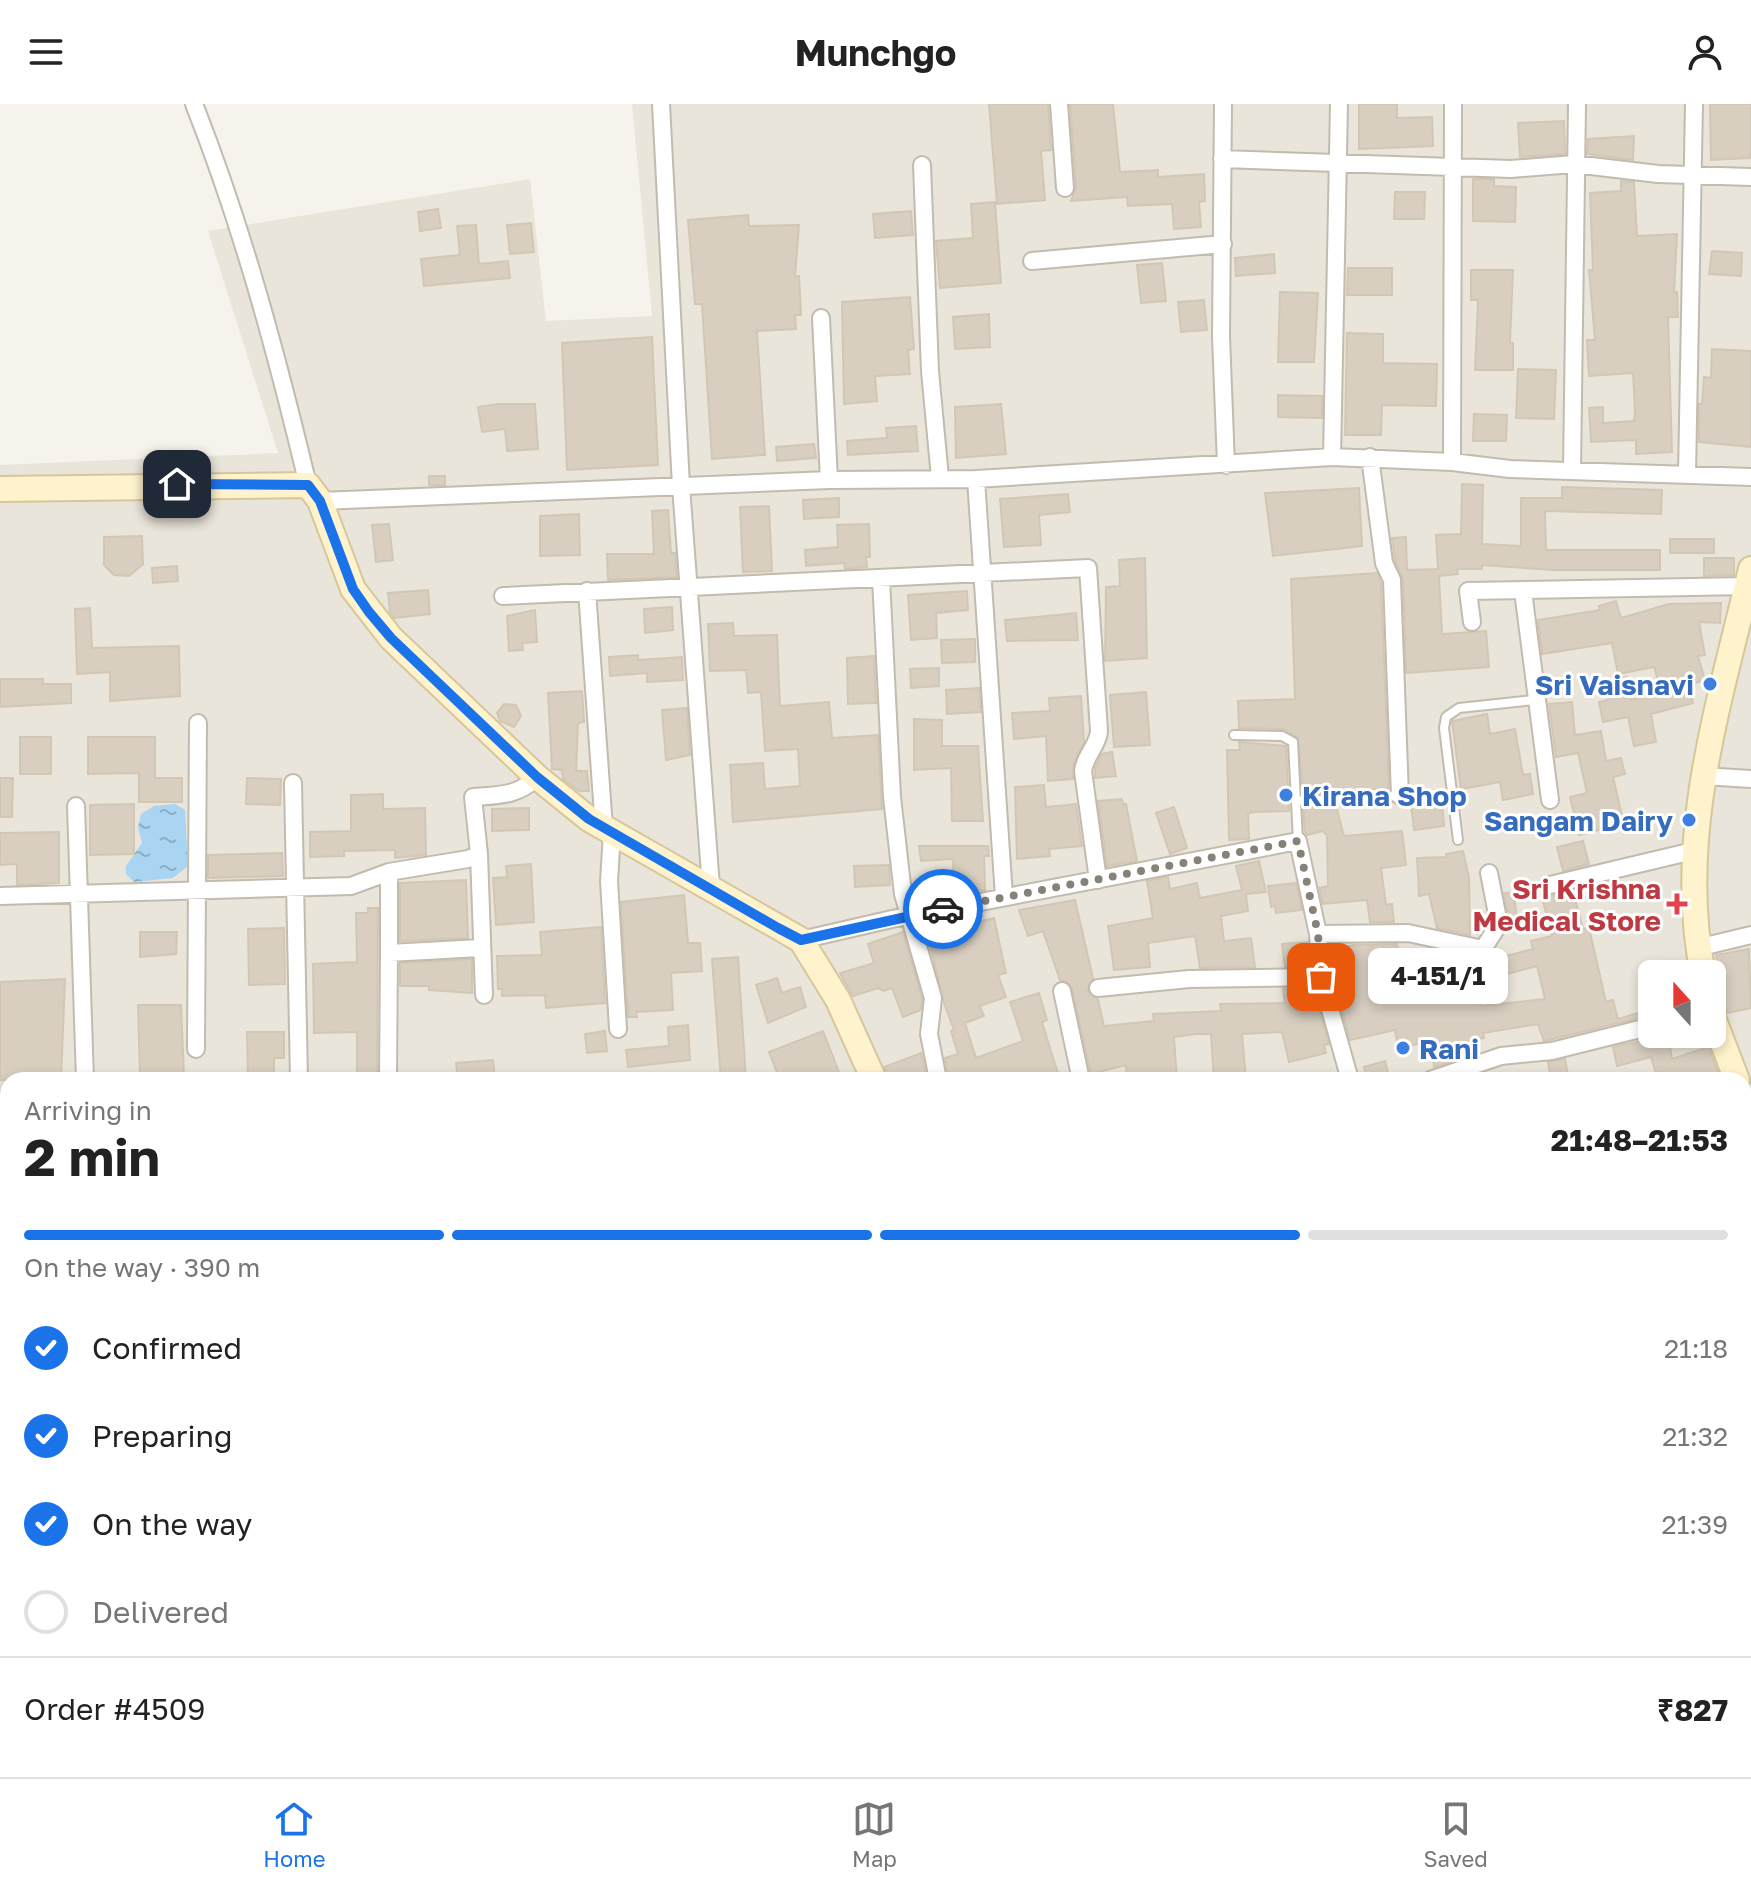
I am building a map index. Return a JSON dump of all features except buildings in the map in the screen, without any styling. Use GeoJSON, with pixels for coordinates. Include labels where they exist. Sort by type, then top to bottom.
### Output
{"type":"FeatureCollection","features":[{"type":"Feature","properties":{"kind":"street"},"geometry":{"type":"LineString","coordinates":[[194,104],[233,207],[314,493],[340,562],[369,612],[391,638],[537,777],[608,831],[801,940],[838,1000],[870,1072]]}},
{"type":"Feature","properties":{"kind":"street"},"geometry":{"type":"LineString","coordinates":[[661,104],[681,486],[711,887]]}},
{"type":"Feature","properties":{"kind":"street"},"geometry":{"type":"LineString","coordinates":[[1059,104],[1065,188]]}},
{"type":"Feature","properties":{"kind":"street"},"geometry":{"type":"LineString","coordinates":[[1223,104],[1221,336],[1226,465]]}},
{"type":"Feature","properties":{"kind":"street"},"geometry":{"type":"LineString","coordinates":[[1332,457],[1339,104]]}},
{"type":"Feature","properties":{"kind":"street"},"geometry":{"type":"LineString","coordinates":[[1452,462],[1453,104]]}},
{"type":"Feature","properties":{"kind":"street"},"geometry":{"type":"LineString","coordinates":[[1572,470],[1577,104]]}},
{"type":"Feature","properties":{"kind":"street"},"geometry":{"type":"LineString","coordinates":[[1687,474],[1694,104]]}},
{"type":"Feature","properties":{"kind":"street"},"geometry":{"type":"LineString","coordinates":[[1222,159],[1511,169],[1574,164],[1751,177]]}},
{"type":"Feature","properties":{"kind":"street"},"geometry":{"type":"LineString","coordinates":[[922,165],[930,371],[940,478]]}},
{"type":"Feature","properties":{"kind":"street"},"geometry":{"type":"LineString","coordinates":[[1032,261],[1223,244]]}},
{"type":"Feature","properties":{"kind":"street"},"geometry":{"type":"LineString","coordinates":[[821,318],[829,480]]}},
{"type":"Feature","properties":{"kind":"street"},"geometry":{"type":"LineString","coordinates":[[0,489],[314,493],[976,479],[1332,457],[1452,462],[1510,469],[1751,477]]}},
{"type":"Feature","properties":{"kind":"street"},"geometry":{"type":"LineString","coordinates":[[1370,457],[1384,563],[1392,580],[1400,796]]}},
{"type":"Feature","properties":{"kind":"street"},"geometry":{"type":"LineString","coordinates":[[976,479],[1004,897]]}},
{"type":"Feature","properties":{"kind":"street"},"geometry":{"type":"LineString","coordinates":[[503,596],[1088,568],[1099,740],[1084,760],[1083,771],[1098,880]]}},
{"type":"Feature","properties":{"kind":"street"},"geometry":{"type":"LineString","coordinates":[[1472,622],[1468,591],[1523,591],[1749,577],[1741,650],[1703,776],[1693,851],[1700,960]]}},
{"type":"Feature","properties":{"kind":"street"},"geometry":{"type":"LineString","coordinates":[[881,578],[892,797],[908,916],[933,998],[929,1034],[936,1072]]}},
{"type":"Feature","properties":{"kind":"street"},"geometry":{"type":"LineString","coordinates":[[587,591],[608,831],[618,1029]]}},
{"type":"Feature","properties":{"kind":"street"},"geometry":{"type":"LineString","coordinates":[[1523,591],[1534,700],[1550,800]]}},
{"type":"Feature","properties":{"kind":"street"},"geometry":{"type":"LineString","coordinates":[[196,1049],[198,723]]}},
{"type":"Feature","properties":{"kind":"street"},"geometry":{"type":"LineString","coordinates":[[1703,776],[1751,779]]}},
{"type":"Feature","properties":{"kind":"street"},"geometry":{"type":"LineString","coordinates":[[484,995],[479,854],[473,797],[512,795],[537,777]]}},
{"type":"Feature","properties":{"kind":"street"},"geometry":{"type":"LineString","coordinates":[[293,783],[299,1072]]}},
{"type":"Feature","properties":{"kind":"street"},"geometry":{"type":"LineString","coordinates":[[76,806],[85,1072]]}},
{"type":"Feature","properties":{"kind":"street"},"geometry":{"type":"LineString","coordinates":[[801,940],[908,916],[1298,841],[1318,934],[1321,977],[1348,1072]]}},
{"type":"Feature","properties":{"kind":"street"},"geometry":{"type":"LineString","coordinates":[[1550,885],[1693,851]]}},
{"type":"Feature","properties":{"kind":"street"},"geometry":{"type":"LineString","coordinates":[[0,896],[77,891],[198,888],[295,890],[351,886],[389,872],[468,859],[479,854]]}},
{"type":"Feature","properties":{"kind":"street"},"geometry":{"type":"LineString","coordinates":[[388,1072],[389,872]]}},
{"type":"Feature","properties":{"kind":"street"},"geometry":{"type":"LineString","coordinates":[[1318,934],[1408,933],[1483,949],[1499,924],[1489,873]]}},
{"type":"Feature","properties":{"kind":"street"},"geometry":{"type":"LineString","coordinates":[[1697,948],[1751,935]]}},
{"type":"Feature","properties":{"kind":"street"},"geometry":{"type":"LineString","coordinates":[[389,953],[480,948]]}},
{"type":"Feature","properties":{"kind":"street"},"geometry":{"type":"LineString","coordinates":[[1098,988],[1189,979],[1321,977]]}},
{"type":"Feature","properties":{"kind":"street"},"geometry":{"type":"LineString","coordinates":[[1062,991],[1079,1072]]}},
{"type":"Feature","properties":{"kind":"street"},"geometry":{"type":"LineString","coordinates":[[1454,1072],[1501,1056],[1552,1051],[1638,1030]]}},
{"type":"Feature","properties":{"kind":"street"},"geometry":{"type":"LineString","coordinates":[[1725,1048],[1734,1072]]}},
{"type":"Feature","properties":{"kind":"lane"},"geometry":{"type":"LineString","coordinates":[[1458,840],[1444,728],[1446,717],[1459,708],[1534,700]]}},
{"type":"Feature","properties":{"kind":"lane"},"geometry":{"type":"LineString","coordinates":[[1234,735],[1282,736],[1293,742],[1298,841]]}},
{"type":"Feature","properties":{"kind":"lane"},"geometry":{"type":"LineString","coordinates":[[1296,801],[1400,796]]}},
{"type":"Feature","properties":{"kind":"shaded area"},"geometry":{"type":"Polygon","coordinates":[[[632,104],[1751,104],[1751,1072],[0,1072],[0,465],[278,453],[208,231],[530,179],[546,321],[652,316],[632,104]]]}},
{"type":"Feature","properties":{"kind":"water"},"geometry":{"type":"Polygon","coordinates":[[[175,804],[185,810],[188,866],[173,878],[134,882],[126,874],[126,866],[142,843],[138,827],[141,814],[154,806],[175,804]]]}},
{"type":"Feature","properties":{"kind":"way so far"},"geometry":{"type":"LineString","coordinates":[[943,909],[1298,841],[1318,934],[1321,977]]}},
{"type":"Feature","properties":{"kind":"place","name":"Sri Vaisnavi"},"geometry":{"type":"Point","coordinates":[1710,684]}},
{"type":"Feature","properties":{"kind":"place","name":"Kirana Shop"},"geometry":{"type":"Point","coordinates":[1286,795]}},
{"type":"Feature","properties":{"kind":"place","name":"Sangam Dairy"},"geometry":{"type":"Point","coordinates":[1689,820]}},
{"type":"Feature","properties":{"kind":"place","name":"Sri Krishna Medical Store"},"geometry":{"type":"Point","coordinates":[1677,904]}},
{"type":"Feature","properties":{"kind":"place","name":"4-151/1"},"geometry":{"type":"Point","coordinates":[1321,977]}},
{"type":"Feature","properties":{"kind":"place","name":"Rani"},"geometry":{"type":"Point","coordinates":[1403,1048]}},
{"type":"Feature","properties":{"kind":"route"},"geometry":{"type":"LineString","coordinates":[[177,484],[308,485],[320,501],[340,562],[369,612],[391,638],[537,777],[589,819],[778,928],[801,940],[943,909]]}}]}
